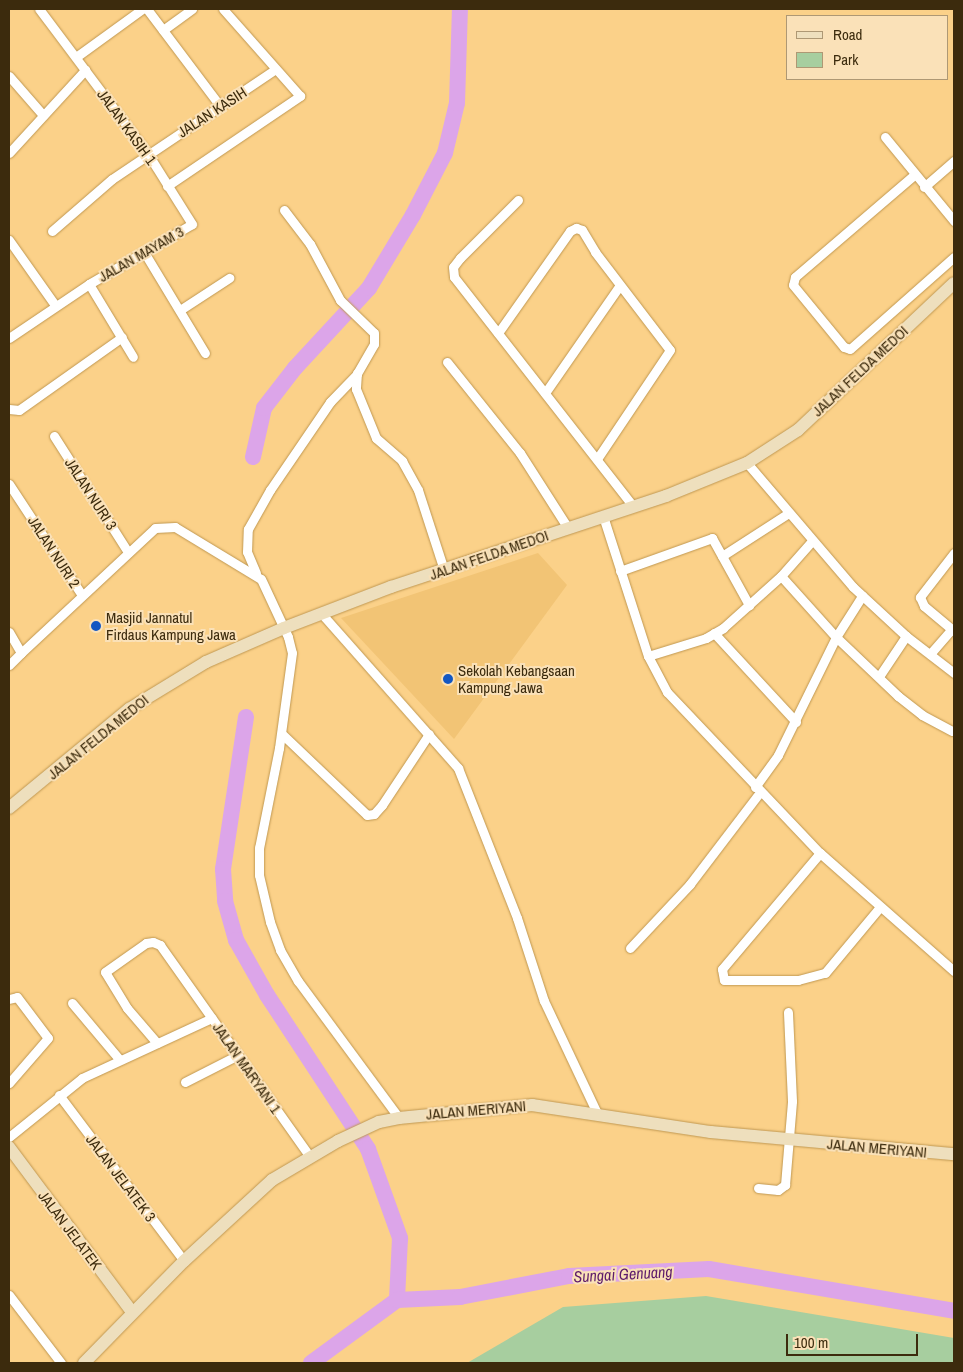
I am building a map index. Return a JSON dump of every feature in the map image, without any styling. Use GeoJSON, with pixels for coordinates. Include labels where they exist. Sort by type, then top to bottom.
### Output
{"type":"FeatureCollection","features":[{"type":"Feature","properties":{"kind":"street","name":"JALAN KASIH 1"},"geometry":{"type":"LineString","coordinates":[[39,9],[148,154],[192,224]]}},
{"type":"Feature","properties":{"kind":"street"},"geometry":{"type":"LineString","coordinates":[[76,57],[142,9]]}},
{"type":"Feature","properties":{"kind":"street"},"geometry":{"type":"LineString","coordinates":[[147,9],[220,106]]}},
{"type":"Feature","properties":{"kind":"street"},"geometry":{"type":"LineString","coordinates":[[162,30],[192,9]]}},
{"type":"Feature","properties":{"kind":"street"},"geometry":{"type":"LineString","coordinates":[[167,186],[298,100],[300,96],[223,9]]}},
{"type":"Feature","properties":{"kind":"street"},"geometry":{"type":"LineString","coordinates":[[9,153],[85,70]]}},
{"type":"Feature","properties":{"kind":"street","name":"JALAN KASIH"},"geometry":{"type":"LineString","coordinates":[[52,231],[112,179],[276,70]]}},
{"type":"Feature","properties":{"kind":"street"},"geometry":{"type":"LineString","coordinates":[[9,76],[43,115]]}},
{"type":"Feature","properties":{"kind":"street"},"geometry":{"type":"LineString","coordinates":[[885,137],[914,175],[954,220]]}},
{"type":"Feature","properties":{"kind":"street"},"geometry":{"type":"LineString","coordinates":[[924,187],[954,161]]}},
{"type":"Feature","properties":{"kind":"street"},"geometry":{"type":"LineString","coordinates":[[914,175],[795,277],[792,285],[848,349],[954,256]]}},
{"type":"Feature","properties":{"kind":"street"},"geometry":{"type":"LineString","coordinates":[[518,200],[460,258],[452,270],[457,282],[632,505]]}},
{"type":"Feature","properties":{"kind":"street"},"geometry":{"type":"LineString","coordinates":[[284,210],[310,244],[333,291],[371,328],[374,344],[357,373],[330,402],[270,490],[248,529],[247,552],[256,573],[268,590],[292,653],[282,734],[259,848],[259,875],[270,922],[280,950],[298,981],[399,1118]]}},
{"type":"Feature","properties":{"kind":"street","name":"JALAN MAYAM 3"},"geometry":{"type":"LineString","coordinates":[[9,338],[55,305],[192,224]]}},
{"type":"Feature","properties":{"kind":"street"},"geometry":{"type":"LineString","coordinates":[[498,333],[572,228],[582,230],[620,285],[668,346],[670,353],[597,459]]}},
{"type":"Feature","properties":{"kind":"street"},"geometry":{"type":"LineString","coordinates":[[9,240],[55,305]]}},
{"type":"Feature","properties":{"kind":"street"},"geometry":{"type":"LineString","coordinates":[[144,252],[205,353]]}},
{"type":"Feature","properties":{"kind":"street"},"geometry":{"type":"LineString","coordinates":[[180,310],[229,278]]}},
{"type":"Feature","properties":{"kind":"street","name":"JALAN FELDA MEDOI"},"geometry":{"type":"LineString","coordinates":[[9,808],[148,695],[206,662],[321,613],[632,505],[666,496],[747,464],[798,430],[954,283]]}},
{"type":"Feature","properties":{"kind":"street"},"geometry":{"type":"LineString","coordinates":[[89,284],[133,357]]}},
{"type":"Feature","properties":{"kind":"street"},"geometry":{"type":"LineString","coordinates":[[545,392],[620,285]]}},
{"type":"Feature","properties":{"kind":"street"},"geometry":{"type":"LineString","coordinates":[[9,410],[19,410],[122,336]]}},
{"type":"Feature","properties":{"kind":"street"},"geometry":{"type":"LineString","coordinates":[[447,362],[520,454],[568,528]]}},
{"type":"Feature","properties":{"kind":"street"},"geometry":{"type":"LineString","coordinates":[[357,373],[356,389],[360,404],[376,438],[402,461],[412,477],[444,570]]}},
{"type":"Feature","properties":{"kind":"street","name":"JALAN NURI 3"},"geometry":{"type":"LineString","coordinates":[[54,436],[128,552]]}},
{"type":"Feature","properties":{"kind":"street"},"geometry":{"type":"LineString","coordinates":[[747,464],[788,514],[862,596],[906,636],[954,673]]}},
{"type":"Feature","properties":{"kind":"street","name":"JALAN NURI 2"},"geometry":{"type":"LineString","coordinates":[[9,484],[82,595]]}},
{"type":"Feature","properties":{"kind":"street"},"geometry":{"type":"LineString","coordinates":[[722,556],[788,514]]}},
{"type":"Feature","properties":{"kind":"street"},"geometry":{"type":"LineString","coordinates":[[603,516],[648,656],[667,692],[820,853],[954,971]]}},
{"type":"Feature","properties":{"kind":"street"},"geometry":{"type":"LineString","coordinates":[[9,665],[150,532],[165,526],[175,527],[256,573]]}},
{"type":"Feature","properties":{"kind":"street"},"geometry":{"type":"LineString","coordinates":[[620,571],[708,538],[715,540],[735,585],[749,605]]}},
{"type":"Feature","properties":{"kind":"street"},"geometry":{"type":"LineString","coordinates":[[648,656],[714,634],[781,576],[812,541]]}},
{"type":"Feature","properties":{"kind":"street"},"geometry":{"type":"LineString","coordinates":[[930,654],[953,630],[926,609],[920,597],[954,553]]}},
{"type":"Feature","properties":{"kind":"street"},"geometry":{"type":"LineString","coordinates":[[781,576],[836,637],[880,675],[922,716],[952,731]]}},
{"type":"Feature","properties":{"kind":"street"},"geometry":{"type":"LineString","coordinates":[[630,948],[690,884],[758,789],[796,722],[836,637],[862,596]]}},
{"type":"Feature","properties":{"kind":"street"},"geometry":{"type":"LineString","coordinates":[[321,613],[451,758],[460,774],[521,927],[544,1001],[596,1105],[597,1113]]}},
{"type":"Feature","properties":{"kind":"street"},"geometry":{"type":"LineString","coordinates":[[9,632],[21,653]]}},
{"type":"Feature","properties":{"kind":"street"},"geometry":{"type":"LineString","coordinates":[[714,634],[796,722]]}},
{"type":"Feature","properties":{"kind":"street"},"geometry":{"type":"LineString","coordinates":[[880,675],[906,636]]}},
{"type":"Feature","properties":{"kind":"street"},"geometry":{"type":"LineString","coordinates":[[282,734],[367,815],[374,814],[382,805],[429,734]]}},
{"type":"Feature","properties":{"kind":"street"},"geometry":{"type":"LineString","coordinates":[[820,853],[722,970],[720,974],[724,980],[798,980],[825,973],[880,907]]}},
{"type":"Feature","properties":{"kind":"street","name":"JALAN MARYANI 1"},"geometry":{"type":"LineString","coordinates":[[157,1043],[127,1008],[105,972],[146,943],[153,942],[160,945],[310,1157]]}},
{"type":"Feature","properties":{"kind":"street"},"geometry":{"type":"LineString","coordinates":[[9,999],[17,997],[48,1038],[9,1083]]}},
{"type":"Feature","properties":{"kind":"street"},"geometry":{"type":"LineString","coordinates":[[72,1003],[119,1059]]}},
{"type":"Feature","properties":{"kind":"street"},"geometry":{"type":"LineString","coordinates":[[758,1188],[778,1190],[784,1187],[790,1139],[788,1012]]}},
{"type":"Feature","properties":{"kind":"street"},"geometry":{"type":"LineString","coordinates":[[9,1137],[59,1094],[82,1078],[119,1059],[212,1018]]}},
{"type":"Feature","properties":{"kind":"street"},"geometry":{"type":"LineString","coordinates":[[185,1082],[238,1055]]}},
{"type":"Feature","properties":{"kind":"street","name":"JALAN JELATEK 3"},"geometry":{"type":"LineString","coordinates":[[59,1094],[184,1261]]}},
{"type":"Feature","properties":{"kind":"street","name":"JALAN MERIYANI"},"geometry":{"type":"LineString","coordinates":[[84,1363],[132,1312],[257,1193],[310,1157],[338,1141],[379,1122],[399,1118],[532,1105],[597,1113],[670,1127],[954,1154]]}},
{"type":"Feature","properties":{"kind":"street","name":"JALAN JELATEK"},"geometry":{"type":"LineString","coordinates":[[9,1147],[132,1312]]}},
{"type":"Feature","properties":{"kind":"street"},"geometry":{"type":"LineString","coordinates":[[9,1295],[61,1363]]}},
{"type":"Feature","properties":{"kind":"shaded area","name":"Sekolah Kebangsaan Kampung Jawa"},"geometry":{"type":"Polygon","coordinates":[[[538,553],[567,585],[454,739],[341,618],[538,553]]]}},
{"type":"Feature","properties":{"kind":"green space"},"geometry":{"type":"Polygon","coordinates":[[[706,1296],[954,1338],[954,1363],[467,1363],[563,1307],[706,1296]]]}},
{"type":"Feature","properties":{"kind":"waterway"},"geometry":{"type":"LineString","coordinates":[[253,457],[264,408],[295,368],[369,288],[413,215],[445,153],[457,103],[460,9]]}},
{"type":"Feature","properties":{"kind":"waterway"},"geometry":{"type":"LineString","coordinates":[[246,717],[223,869],[225,901],[236,940],[267,995],[368,1149],[400,1238],[397,1300]]}},
{"type":"Feature","properties":{"kind":"waterway","name":"Sungai Genuang"},"geometry":{"type":"LineString","coordinates":[[311,1363],[397,1300],[460,1297],[569,1276],[709,1269],[954,1311]]}},
{"type":"Feature","properties":{"kind":"place","name":"Masjid Jannatul Firdaus Kampung Jawa"},"geometry":{"type":"Point","coordinates":[96,626]}},
{"type":"Feature","properties":{"kind":"place","name":"Sekolah Kebangsaan Kampung Jawa"},"geometry":{"type":"Point","coordinates":[448,679]}}]}
